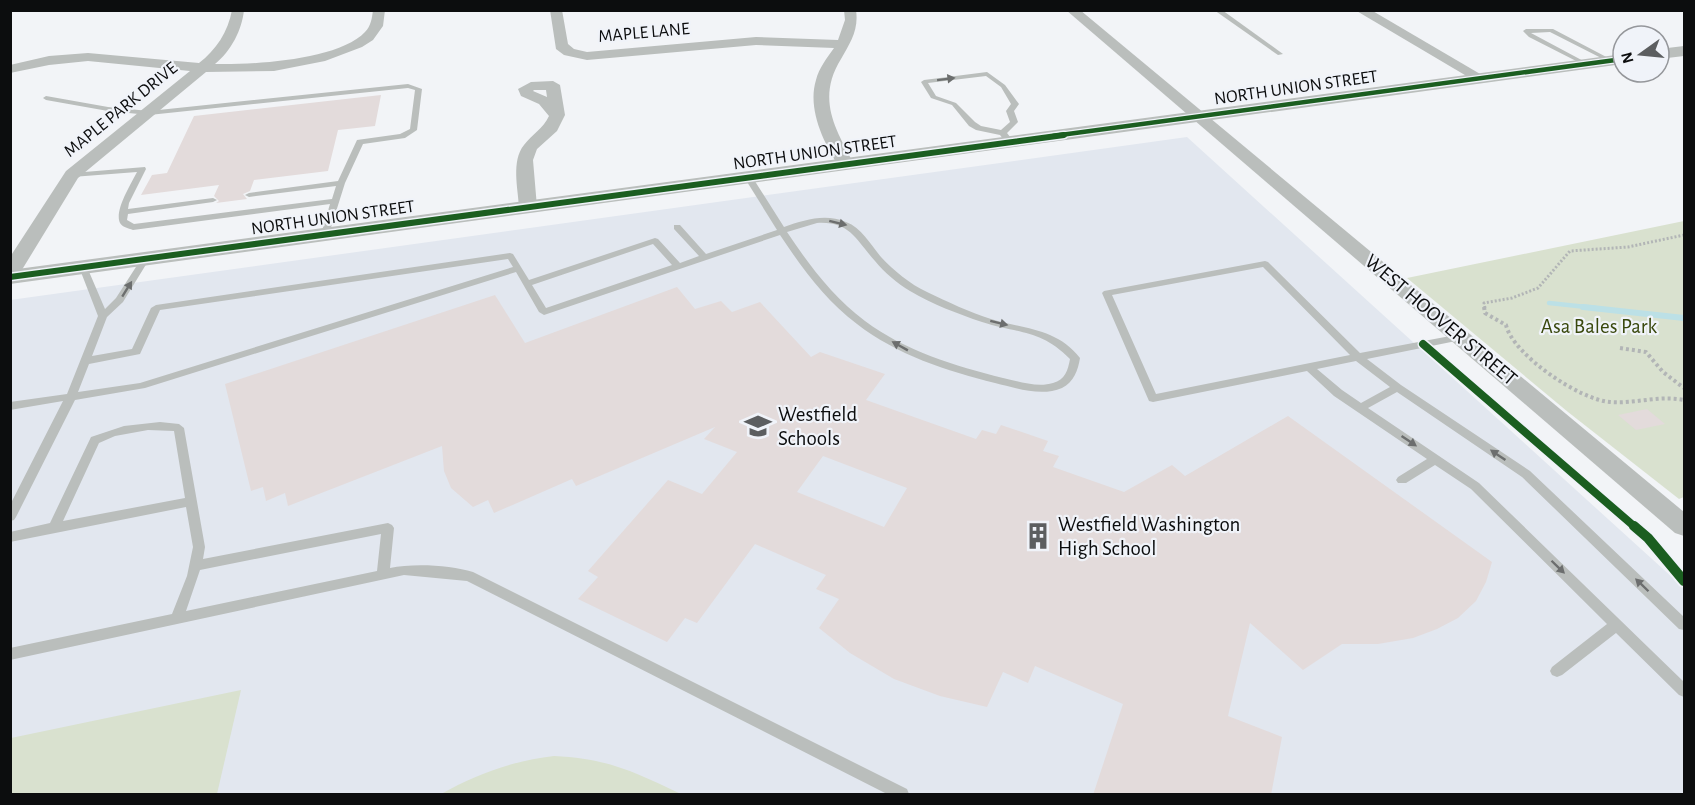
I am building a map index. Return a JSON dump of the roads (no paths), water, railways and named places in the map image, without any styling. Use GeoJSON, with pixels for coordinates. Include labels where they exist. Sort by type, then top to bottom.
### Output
{"type":"FeatureCollection","features":[{"type":"Feature","properties":{"kind":"street","name":"MAPLE PARK DRIVE"},"geometry":{"type":"LineString","coordinates":[[10,275],[72,175],[206,67],[219,54],[236,23],[238,10]]}},
{"type":"Feature","properties":{"kind":"street"},"geometry":{"type":"LineString","coordinates":[[10,69],[54,60],[89,57],[158,65],[278,66],[335,53],[353,46],[375,32],[379,23],[379,10]]}},
{"type":"Feature","properties":{"kind":"street","name":"MAPLE LANE"},"geometry":{"type":"LineString","coordinates":[[556,10],[561,46],[569,52],[587,56],[756,41],[842,44]]}},
{"type":"Feature","properties":{"kind":"street"},"geometry":{"type":"LineString","coordinates":[[846,164],[824,117],[821,89],[826,68],[852,24],[850,10]]}},
{"type":"Feature","properties":{"kind":"street","name":"WEST HOOVER STREET"},"geometry":{"type":"LineString","coordinates":[[1072,10],[1196,117],[1684,526]]}},
{"type":"Feature","properties":{"kind":"street"},"geometry":{"type":"LineString","coordinates":[[1361,10],[1480,78]]}},
{"type":"Feature","properties":{"kind":"street","name":"NORTH UNION STREET"},"geometry":{"type":"LineString","coordinates":[[10,275],[846,164],[1006,138],[1196,117],[1611,61]]}},
{"type":"Feature","properties":{"kind":"street"},"geometry":{"type":"LineString","coordinates":[[528,207],[527,152],[538,138],[551,128],[557,115]]}},
{"type":"Feature","properties":{"kind":"lane"},"geometry":{"type":"LineString","coordinates":[[1217,10],[1280,54]]}},
{"type":"Feature","properties":{"kind":"lane"},"geometry":{"type":"LineString","coordinates":[[1586,64],[1531,36],[1526,31],[1551,30],[1611,57]]}},
{"type":"Feature","properties":{"kind":"lane"},"geometry":{"type":"LineString","coordinates":[[987,75],[994,78],[1015,104],[1010,111],[1014,122],[1006,138],[972,124],[954,104],[933,97],[924,82],[987,75]]}},
{"type":"Feature","properties":{"kind":"lane"},"geometry":{"type":"LineString","coordinates":[[46,98],[108,109],[149,113],[408,86],[419,89],[413,130],[402,136],[360,142],[341,183],[325,234]]}},
{"type":"Feature","properties":{"kind":"lane"},"geometry":{"type":"LineString","coordinates":[[72,175],[142,169],[125,203],[123,212],[123,221],[133,227],[335,201]]}},
{"type":"Feature","properties":{"kind":"lane"},"geometry":{"type":"LineString","coordinates":[[85,361],[135,352],[156,308],[510,256],[544,312],[782,231],[806,222],[824,220],[838,221],[850,226],[887,266],[920,292],[986,320],[1049,335],[1060,342],[1075,358],[1072,374],[1062,384],[1027,387],[953,369],[908,351],[872,330],[847,311],[817,280],[782,231],[748,177]]}},
{"type":"Feature","properties":{"kind":"lane"},"geometry":{"type":"LineString","coordinates":[[249,195],[341,183]]}},
{"type":"Feature","properties":{"kind":"lane"},"geometry":{"type":"LineString","coordinates":[[123,212],[213,200]]}},
{"type":"Feature","properties":{"kind":"lane"},"geometry":{"type":"LineString","coordinates":[[677,227],[704,257]]}},
{"type":"Feature","properties":{"kind":"lane"},"geometry":{"type":"LineString","coordinates":[[528,283],[655,242],[678,266]]}},
{"type":"Feature","properties":{"kind":"lane"},"geometry":{"type":"LineString","coordinates":[[10,517],[72,395],[103,316],[120,300],[146,258]]}},
{"type":"Feature","properties":{"kind":"lane"},"geometry":{"type":"LineString","coordinates":[[1461,337],[1358,357],[1153,398],[1107,293],[1265,264],[1358,357],[1397,387],[1526,474],[1684,625]]}},
{"type":"Feature","properties":{"kind":"lane"},"geometry":{"type":"LineString","coordinates":[[83,267],[103,316]]}},
{"type":"Feature","properties":{"kind":"lane"},"geometry":{"type":"LineString","coordinates":[[10,406],[141,386],[518,268]]}},
{"type":"Feature","properties":{"kind":"lane"},"geometry":{"type":"LineString","coordinates":[[1309,367],[1338,393],[1475,486],[1684,691]]}},
{"type":"Feature","properties":{"kind":"lane"},"geometry":{"type":"LineString","coordinates":[[1361,408],[1397,387]]}},
{"type":"Feature","properties":{"kind":"lane"},"geometry":{"type":"LineString","coordinates":[[54,527],[95,440],[105,434],[155,426],[179,428],[199,547],[195,566],[177,618]]}},
{"type":"Feature","properties":{"kind":"lane"},"geometry":{"type":"LineString","coordinates":[[1402,480],[1436,459]]}},
{"type":"Feature","properties":{"kind":"lane"},"geometry":{"type":"LineString","coordinates":[[10,537],[192,501]]}},
{"type":"Feature","properties":{"kind":"lane"},"geometry":{"type":"LineString","coordinates":[[195,566],[388,528],[383,575]]}},
{"type":"Feature","properties":{"kind":"lane"},"geometry":{"type":"LineString","coordinates":[[10,654],[404,570],[469,576],[902,795]]}},
{"type":"Feature","properties":{"kind":"lane"},"geometry":{"type":"LineString","coordinates":[[1557,671],[1617,624]]}},
{"type":"Feature","properties":{"kind":"waterway"},"geometry":{"type":"LineString","coordinates":[[1549,303],[1596,308]]}},
{"type":"Feature","properties":{"kind":"waterway"},"geometry":{"type":"LineString","coordinates":[[1583,307],[1684,318]]}},
{"type":"Feature","properties":{"kind":"place","name":"Westfield Schools"},"geometry":{"type":"Point","coordinates":[758,426]}},
{"type":"Feature","properties":{"kind":"place","name":"Westfield Washington High School"},"geometry":{"type":"Point","coordinates":[1038,536]}},
{"type":"Feature","properties":{"kind":"park label","name":"Asa Bales Park"},"geometry":{"type":"Point","coordinates":[1599,326]}}]}
